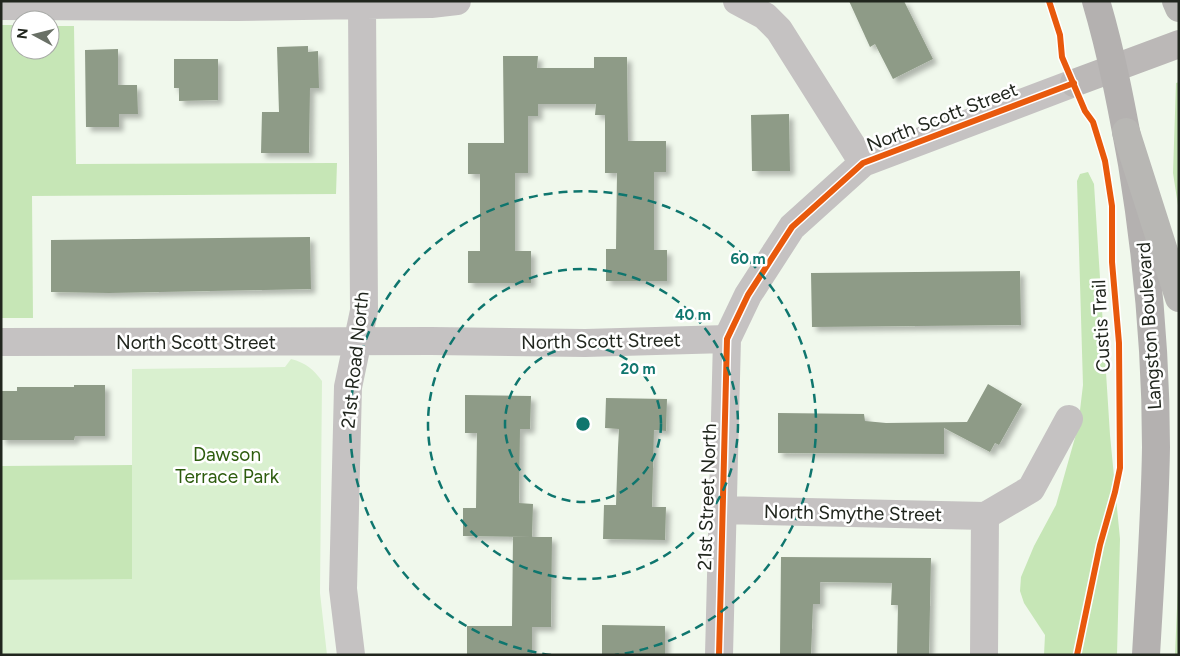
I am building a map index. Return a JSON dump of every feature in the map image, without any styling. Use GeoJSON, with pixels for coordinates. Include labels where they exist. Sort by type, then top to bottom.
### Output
{"type":"FeatureCollection","features":[{"type":"Feature","properties":{"kind":"highway"},"geometry":{"type":"LineString","coordinates":[[1176,1],[1179,8]]}},
{"type":"Feature","properties":{"kind":"highway"},"geometry":{"type":"LineString","coordinates":[[1126,132],[1179,298]]}},
{"type":"Feature","properties":{"kind":"main road","name":"Langston Boulevard"},"geometry":{"type":"LineString","coordinates":[[1096,1],[1114,68],[1139,210],[1145,260],[1155,397],[1154,493],[1146,655]]}},
{"type":"Feature","properties":{"kind":"street"},"geometry":{"type":"LineString","coordinates":[[1,6],[362,5],[430,4],[456,1]]}},
{"type":"Feature","properties":{"kind":"street"},"geometry":{"type":"LineString","coordinates":[[741,2],[764,16],[779,30],[862,163]]}},
{"type":"Feature","properties":{"kind":"street","name":"21st Road North"},"geometry":{"type":"LineString","coordinates":[[351,655],[343,589],[348,387],[364,311],[362,5]]}},
{"type":"Feature","properties":{"kind":"street","name":"North Scott Street"},"geometry":{"type":"LineString","coordinates":[[1,342],[359,341],[585,343],[727,340],[748,295],[792,227],[862,163],[1172,46]]}},
{"type":"Feature","properties":{"kind":"street","name":"21st Street North"},"geometry":{"type":"LineString","coordinates":[[719,655],[727,340]]}},
{"type":"Feature","properties":{"kind":"street"},"geometry":{"type":"LineString","coordinates":[[984,655],[985,516],[1031,489],[1069,419]]}},
{"type":"Feature","properties":{"kind":"street","name":"North Smythe Street"},"geometry":{"type":"LineString","coordinates":[[722,510],[985,516]]}},
{"type":"Feature","properties":{"kind":"green space"},"geometry":{"type":"Polygon","coordinates":[[[1,25],[10,25],[10,60],[60,60],[60,26],[74,26],[76,164],[337,163],[336,194],[32,196],[33,318],[1,318],[1,25]]]}},
{"type":"Feature","properties":{"kind":"green space"},"geometry":{"type":"Polygon","coordinates":[[[1179,82],[1179,212],[1173,173],[1176,83],[1179,82]]]}},
{"type":"Feature","properties":{"kind":"green space"},"geometry":{"type":"Polygon","coordinates":[[[1088,172],[1094,184],[1110,435],[1120,539],[1117,655],[1044,655],[1045,635],[1024,603],[1020,591],[1021,577],[1034,546],[1056,505],[1078,427],[1083,385],[1077,181],[1080,174],[1088,172]]]}},
{"type":"Feature","properties":{"kind":"green space","name":"Dawson Terrace Park"},"geometry":{"type":"Polygon","coordinates":[[[291,359],[309,367],[322,381],[320,593],[327,655],[1,655],[1,580],[132,578],[132,369],[285,367],[291,359]]]}},
{"type":"Feature","properties":{"kind":"green space"},"geometry":{"type":"Polygon","coordinates":[[[132,465],[132,579],[1,580],[1,466],[132,465]]]}},
{"type":"Feature","properties":{"kind":"green space"},"geometry":{"type":"Polygon","coordinates":[[[1179,561],[1179,655],[1175,655],[1179,561]]]}},
{"type":"Feature","properties":{"kind":"building"},"geometry":{"type":"Polygon","coordinates":[[[849,1],[904,1],[933,59],[893,79],[875,44],[870,47],[849,1]]]}},
{"type":"Feature","properties":{"kind":"building"},"geometry":{"type":"Polygon","coordinates":[[[308,46],[308,52],[318,51],[319,88],[310,88],[309,153],[261,153],[262,112],[279,112],[277,47],[308,46]]]}},
{"type":"Feature","properties":{"kind":"building"},"geometry":{"type":"Polygon","coordinates":[[[118,49],[118,85],[137,85],[138,114],[119,114],[119,127],[86,127],[85,50],[118,49]]]}},
{"type":"Feature","properties":{"kind":"building"},"geometry":{"type":"Polygon","coordinates":[[[503,56],[538,56],[537,68],[594,68],[594,57],[627,57],[628,141],[666,141],[666,172],[654,172],[654,250],[667,250],[667,281],[606,281],[606,249],[616,249],[617,173],[605,173],[605,115],[595,115],[596,104],[538,104],[538,116],[528,116],[528,173],[515,173],[515,251],[531,251],[531,283],[468,283],[468,251],[480,251],[480,174],[468,174],[468,143],[504,143],[503,56]]]}},
{"type":"Feature","properties":{"kind":"building"},"geometry":{"type":"Polygon","coordinates":[[[174,59],[218,59],[218,100],[179,101],[179,88],[174,88],[174,59]]]}},
{"type":"Feature","properties":{"kind":"building"},"geometry":{"type":"Polygon","coordinates":[[[789,114],[790,171],[752,171],[751,115],[789,114]]]}},
{"type":"Feature","properties":{"kind":"building"},"geometry":{"type":"Polygon","coordinates":[[[310,237],[311,289],[109,293],[51,292],[51,240],[310,237]]]}},
{"type":"Feature","properties":{"kind":"building"},"geometry":{"type":"Polygon","coordinates":[[[1020,271],[1021,325],[812,327],[811,273],[1020,271]]]}},
{"type":"Feature","properties":{"kind":"building"},"geometry":{"type":"Polygon","coordinates":[[[988,384],[1022,404],[999,445],[995,443],[990,452],[944,428],[944,454],[778,453],[778,413],[864,414],[865,421],[886,423],[967,422],[988,384]]]}},
{"type":"Feature","properties":{"kind":"building"},"geometry":{"type":"Polygon","coordinates":[[[74,385],[105,385],[105,436],[75,436],[74,440],[1,440],[1,391],[17,391],[17,387],[74,387],[74,385]]]}},
{"type":"Feature","properties":{"kind":"building"},"geometry":{"type":"Polygon","coordinates":[[[465,395],[531,396],[530,429],[520,429],[519,503],[533,504],[532,537],[463,536],[463,508],[476,508],[477,433],[465,433],[465,395]]]}},
{"type":"Feature","properties":{"kind":"building"},"geometry":{"type":"Polygon","coordinates":[[[606,398],[667,399],[666,431],[654,430],[652,507],[666,507],[665,540],[603,539],[604,505],[616,505],[619,429],[605,428],[606,398]]]}},
{"type":"Feature","properties":{"kind":"building"},"geometry":{"type":"Polygon","coordinates":[[[513,537],[552,537],[551,627],[532,627],[532,655],[467,655],[467,626],[512,626],[513,537]]]}},
{"type":"Feature","properties":{"kind":"building"},"geometry":{"type":"Polygon","coordinates":[[[781,557],[931,558],[929,655],[897,655],[898,605],[891,605],[892,583],[820,582],[820,604],[813,604],[811,655],[780,655],[781,557]]]}},
{"type":"Feature","properties":{"kind":"building"},"geometry":{"type":"Polygon","coordinates":[[[602,625],[665,626],[665,655],[602,655],[602,625]]]}},
{"type":"Feature","properties":{"kind":"cycle path","name":"Custis Trail"},"geometry":{"type":"LineString","coordinates":[[1049,1],[1060,35],[1062,57],[1085,111],[1093,122],[1105,161],[1112,206],[1112,262],[1119,343],[1120,468],[1100,545],[1077,655]]}},
{"type":"Feature","properties":{"kind":"cycle path"},"geometry":{"type":"LineString","coordinates":[[719,655],[727,339],[748,295],[792,227],[863,163],[1074,83]]}}]}
